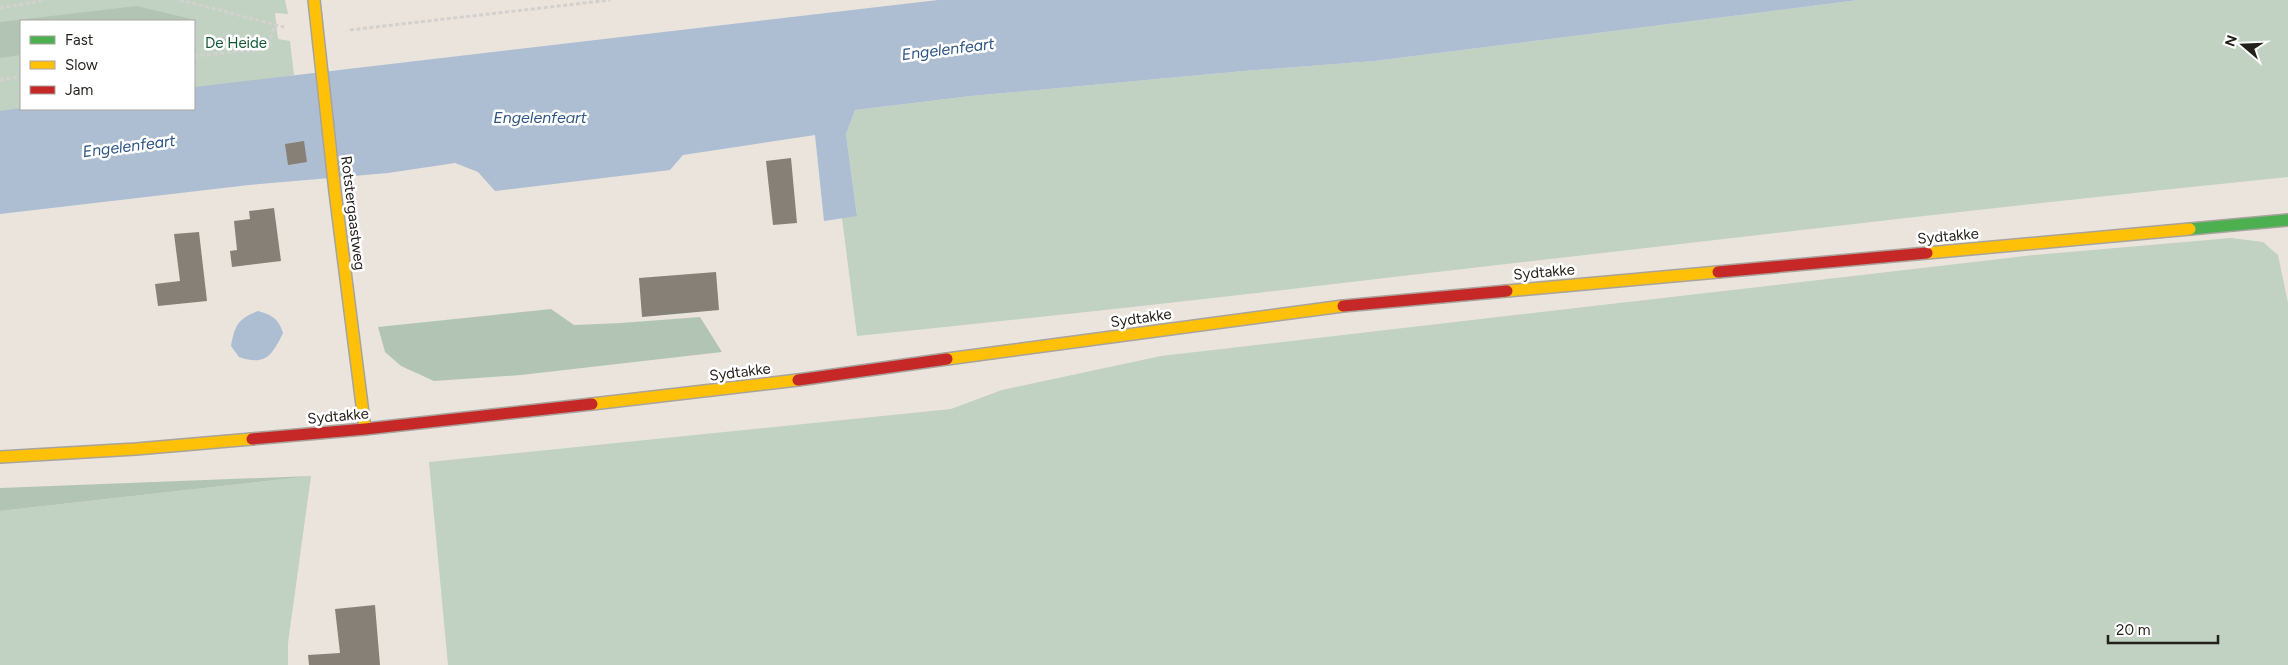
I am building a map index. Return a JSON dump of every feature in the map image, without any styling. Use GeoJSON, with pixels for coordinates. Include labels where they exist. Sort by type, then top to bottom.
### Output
{"type":"FeatureCollection","features":[{"type":"Feature","properties":{"kind":"street","name":"Rotstergaastweg"},"geometry":{"type":"LineString","coordinates":[[314,0],[318,51],[365,429]]}},
{"type":"Feature","properties":{"kind":"street","name":"Sydtakke"},"geometry":{"type":"LineString","coordinates":[[0,457],[136,449],[365,429],[728,389],[1349,305],[2288,220]]}},
{"type":"Feature","properties":{"kind":"path"},"geometry":{"type":"LineString","coordinates":[[0,8],[46,0]]}},
{"type":"Feature","properties":{"kind":"path"},"geometry":{"type":"LineString","coordinates":[[180,0],[198,2],[276,26],[298,30],[369,28],[610,0]]}},
{"type":"Feature","properties":{"kind":"path"},"geometry":{"type":"LineString","coordinates":[[195,56],[267,49],[276,26]]}},
{"type":"Feature","properties":{"kind":"path"},"geometry":{"type":"LineString","coordinates":[[0,80],[20,77]]}},
{"type":"Feature","properties":{"kind":"green space","name":"De Heide"},"geometry":{"type":"Polygon","coordinates":[[[0,0],[285,0],[288,14],[275,13],[278,39],[290,41],[294,75],[195,95],[195,20],[20,20],[20,109],[0,117],[0,0]]]}},
{"type":"Feature","properties":{"kind":"green space"},"geometry":{"type":"Polygon","coordinates":[[[1859,0],[2288,0],[2288,177],[1930,215],[1215,298],[857,336],[842,218],[857,215],[846,134],[855,110],[971,96],[1374,61],[1859,0]]]}},
{"type":"Feature","properties":{"kind":"green space"},"geometry":{"type":"Polygon","coordinates":[[[137,6],[191,19],[20,20],[20,55],[0,58],[0,22],[137,6]]]}},
{"type":"Feature","properties":{"kind":"green space"},"geometry":{"type":"Polygon","coordinates":[[[2231,238],[2263,242],[2278,255],[2288,303],[2288,665],[448,665],[429,462],[951,409],[1002,390],[1161,356],[2035,255],[2231,238]]]}},
{"type":"Feature","properties":{"kind":"green space"},"geometry":{"type":"Polygon","coordinates":[[[551,309],[574,325],[700,317],[722,352],[521,375],[434,381],[401,366],[385,352],[378,327],[551,309]]]}},
{"type":"Feature","properties":{"kind":"green space"},"geometry":{"type":"Polygon","coordinates":[[[311,476],[288,643],[288,665],[0,665],[0,511],[311,476]]]}},
{"type":"Feature","properties":{"kind":"green space"},"geometry":{"type":"Polygon","coordinates":[[[311,476],[0,511],[0,488],[311,476]]]}},
{"type":"Feature","properties":{"kind":"water","name":"Engelenfeart"},"geometry":{"type":"Polygon","coordinates":[[[938,0],[1859,0],[1374,61],[971,96],[855,110],[846,134],[857,216],[824,221],[815,135],[683,155],[670,170],[495,191],[478,172],[455,163],[388,173],[249,185],[0,214],[0,111],[20,108],[20,110],[195,110],[195,87],[938,0]]]}},
{"type":"Feature","properties":{"kind":"water"},"geometry":{"type":"Polygon","coordinates":[[[258,311],[274,318],[283,333],[275,348],[267,357],[255,360],[239,357],[231,346],[236,328],[242,320],[258,311]]]}},
{"type":"Feature","properties":{"kind":"building"},"geometry":{"type":"Polygon","coordinates":[[[304,141],[307,162],[288,165],[285,144],[304,141]]]}},
{"type":"Feature","properties":{"kind":"building"},"geometry":{"type":"Polygon","coordinates":[[[791,158],[797,223],[773,225],[766,161],[791,158]]]}},
{"type":"Feature","properties":{"kind":"building"},"geometry":{"type":"Polygon","coordinates":[[[274,208],[281,261],[232,267],[230,251],[237,250],[234,221],[250,219],[249,211],[274,208]]]}},
{"type":"Feature","properties":{"kind":"building"},"geometry":{"type":"Polygon","coordinates":[[[199,232],[207,301],[158,306],[155,284],[180,281],[174,234],[199,232]]]}},
{"type":"Feature","properties":{"kind":"building"},"geometry":{"type":"Polygon","coordinates":[[[716,272],[719,310],[642,317],[639,278],[716,272]]]}},
{"type":"Feature","properties":{"kind":"building"},"geometry":{"type":"Polygon","coordinates":[[[375,605],[380,665],[309,665],[308,655],[340,653],[335,609],[375,605]]]}},
{"type":"Feature","properties":{"kind":"traffic: fast"},"geometry":{"type":"LineString","coordinates":[[2190,229],[2288,220]]}},
{"type":"Feature","properties":{"kind":"traffic: slow"},"geometry":{"type":"LineString","coordinates":[[314,0],[335,192],[365,429]]}},
{"type":"Feature","properties":{"kind":"traffic: slow"},"geometry":{"type":"LineString","coordinates":[[1927,253],[2190,229]]}},
{"type":"Feature","properties":{"kind":"traffic: slow"},"geometry":{"type":"LineString","coordinates":[[1507,291],[1718,272]]}},
{"type":"Feature","properties":{"kind":"traffic: slow"},"geometry":{"type":"LineString","coordinates":[[947,359],[1343,306]]}},
{"type":"Feature","properties":{"kind":"traffic: slow"},"geometry":{"type":"LineString","coordinates":[[592,404],[798,380]]}},
{"type":"Feature","properties":{"kind":"traffic: slow"},"geometry":{"type":"LineString","coordinates":[[0,457],[136,449],[252,439]]}},
{"type":"Feature","properties":{"kind":"traffic: jam"},"geometry":{"type":"LineString","coordinates":[[1718,272],[1927,253]]}},
{"type":"Feature","properties":{"kind":"traffic: jam"},"geometry":{"type":"LineString","coordinates":[[1343,306],[1507,291]]}},
{"type":"Feature","properties":{"kind":"traffic: jam"},"geometry":{"type":"LineString","coordinates":[[798,380],[947,359]]}},
{"type":"Feature","properties":{"kind":"traffic: jam"},"geometry":{"type":"LineString","coordinates":[[252,439],[365,429],[592,404]]}}]}
